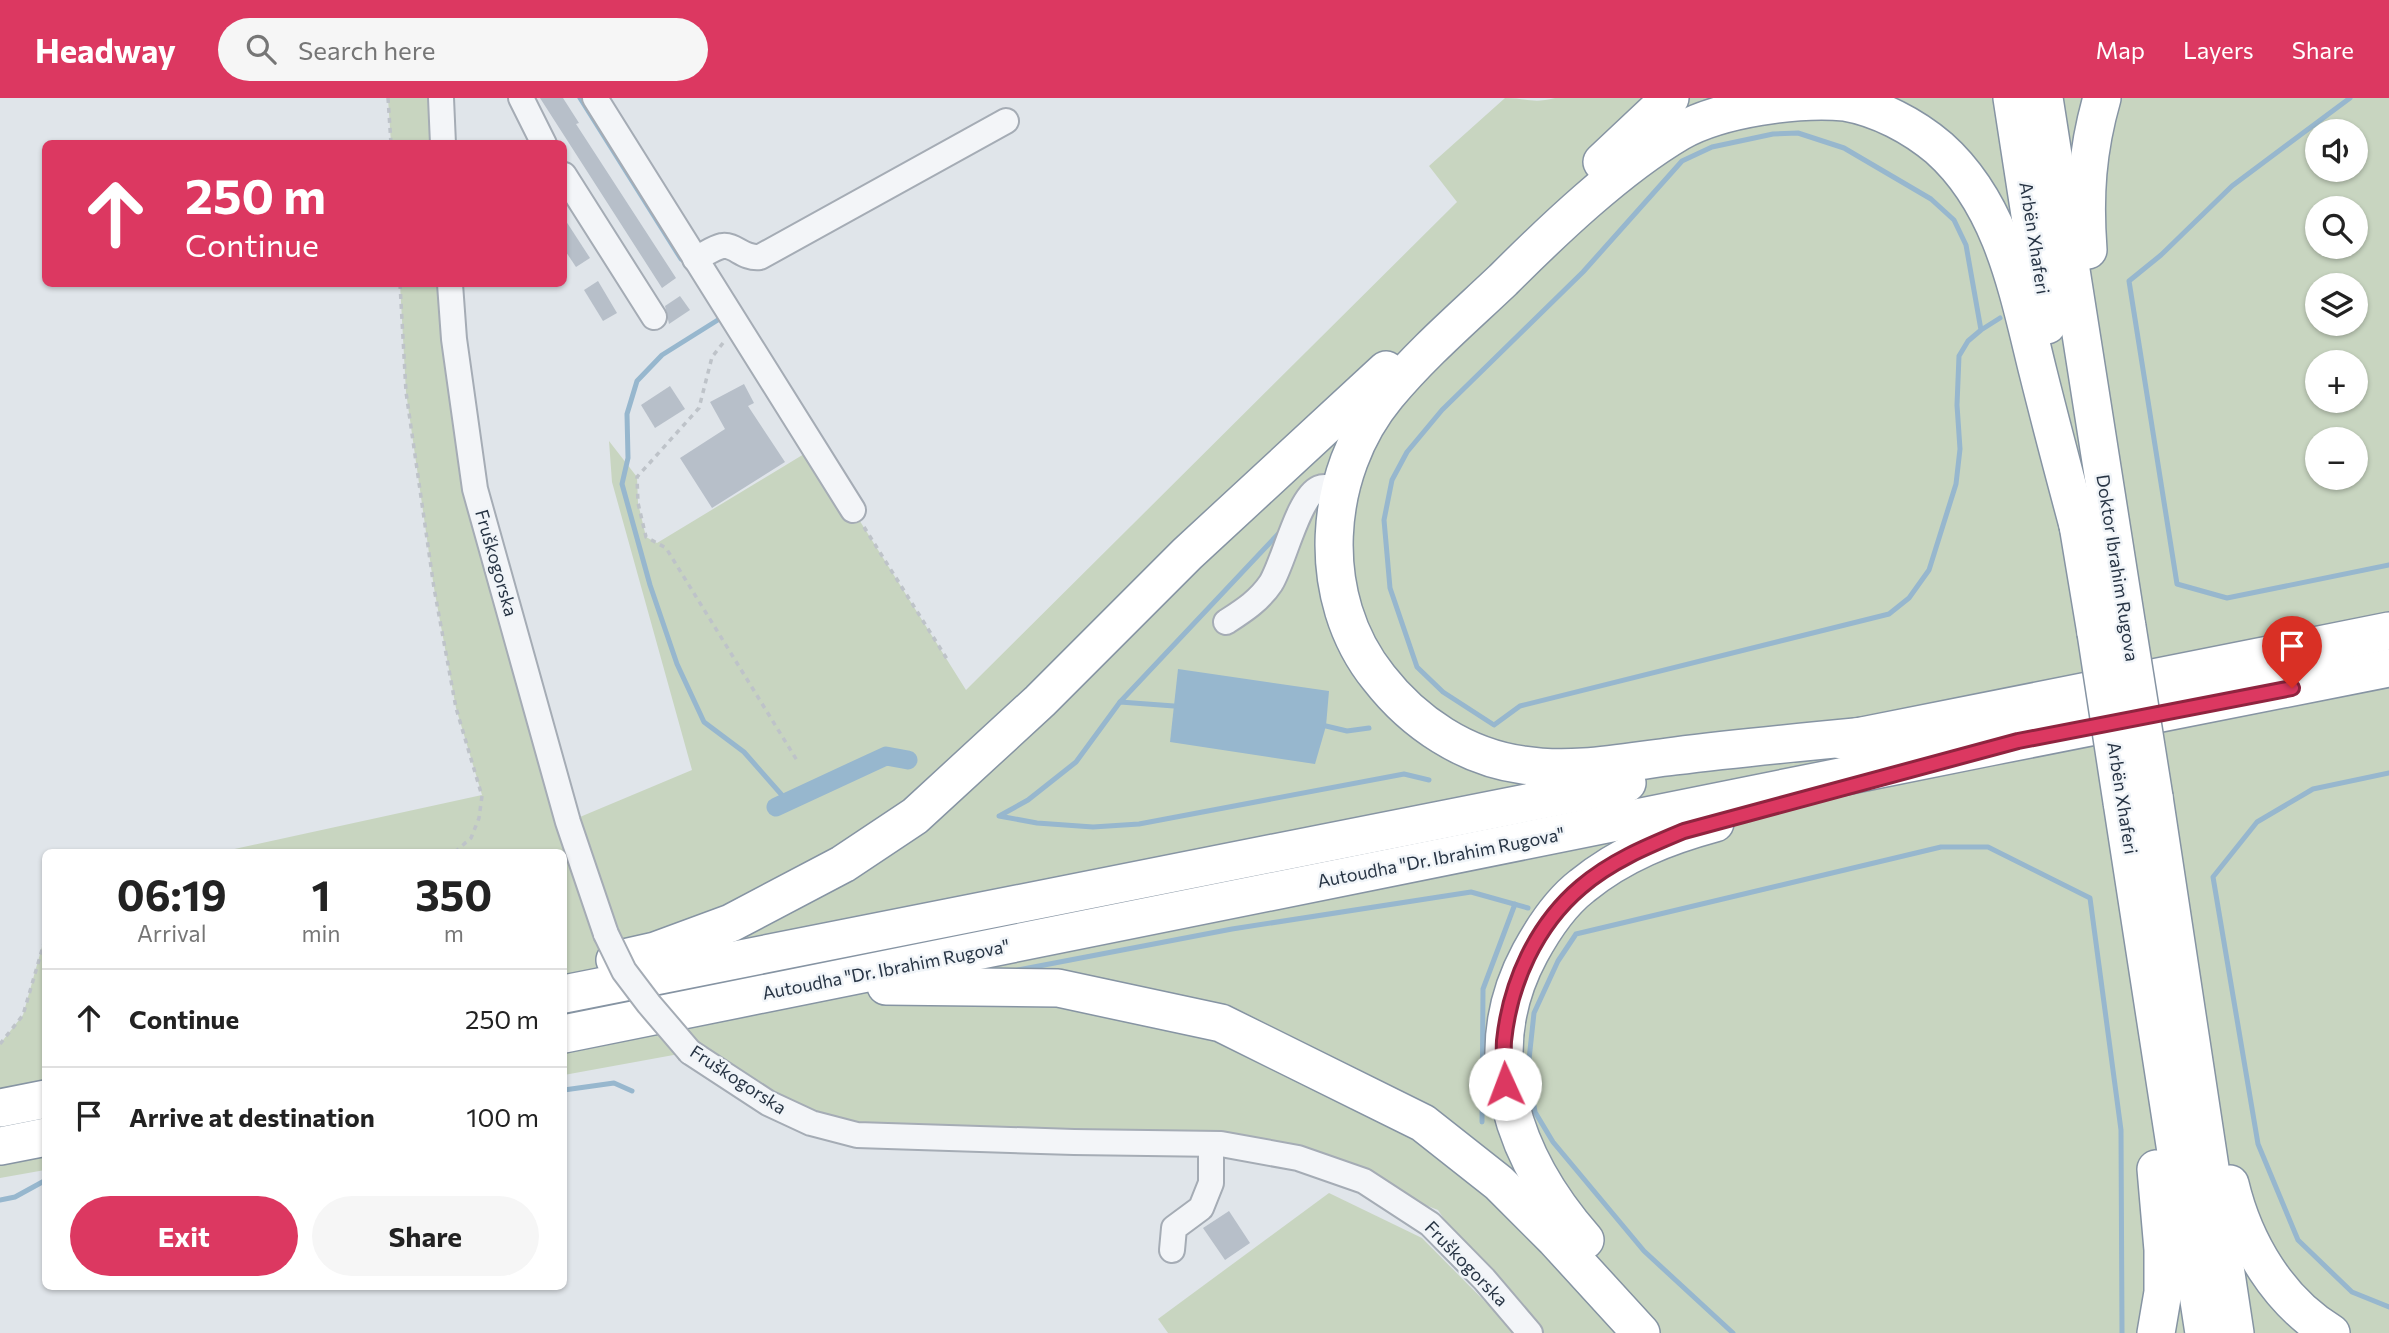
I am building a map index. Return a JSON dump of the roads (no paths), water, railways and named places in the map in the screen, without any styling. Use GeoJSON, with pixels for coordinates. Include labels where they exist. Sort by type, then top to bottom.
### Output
{"type":"FeatureCollection","features":[{"type":"Feature","properties":{"kind":"highway"},"geometry":{"type":"LineString","coordinates":[[567,971],[655,951],[732,923],[843,864],[915,816],[1040,701],[1187,554],[1363,391],[1670,98]]}},
{"type":"Feature","properties":{"kind":"highway","name":"Arbën Xhaferi"},"geometry":{"type":"LineString","coordinates":[[2012,98],[2079,529],[2111,630],[2138,799],[2154,996],[2204,1333]]}},
{"type":"Feature","properties":{"kind":"highway","name":"Doktor Ibrahim Rugova"},"geometry":{"type":"LineString","coordinates":[[2044,98],[2101,467],[2111,630]]}},
{"type":"Feature","properties":{"kind":"highway"},"geometry":{"type":"LineString","coordinates":[[2101,467],[2095,320],[2086,220],[2086,177],[2093,130],[2102,98]]}},
{"type":"Feature","properties":{"kind":"highway"},"geometry":{"type":"LineString","coordinates":[[1866,736],[1674,756],[1595,768],[1523,765],[1471,751],[1427,726],[1393,696],[1367,663],[1355,641],[1338,593],[1334,525],[1340,491],[1349,461],[1384,398],[1518,265],[1637,160],[1681,131],[1715,115],[1757,105],[1798,100],[1844,101],[1900,122],[1938,148],[1962,171],[1987,207],[2005,250],[2022,304],[2079,529]]}},
{"type":"Feature","properties":{"kind":"highway"},"geometry":{"type":"LineString","coordinates":[[2324,643],[2389,625]]}},
{"type":"Feature","properties":{"kind":"highway"},"geometry":{"type":"LineString","coordinates":[[567,993],[2389,631]]}},
{"type":"Feature","properties":{"kind":"highway","name":"Autoudha \"Dr. Ibrahim Rugova\""},"geometry":{"type":"LineString","coordinates":[[567,1033],[2018,741],[2389,671]]}},
{"type":"Feature","properties":{"kind":"highway"},"geometry":{"type":"LineString","coordinates":[[1666,1333],[1546,1192],[1526,1154],[1514,1118],[1505,1084],[1504,1044],[1509,1007],[1520,971],[1537,940],[1556,913],[1580,887],[1638,850],[1684,831],[2018,741]]}},
{"type":"Feature","properties":{"kind":"highway"},"geometry":{"type":"LineString","coordinates":[[2138,799],[2192,1038],[2235,1205],[2254,1249],[2286,1297],[2331,1333]]}},
{"type":"Feature","properties":{"kind":"highway"},"geometry":{"type":"LineString","coordinates":[[752,997],[896,985],[1058,988],[1221,1023],[1423,1123],[1499,1183],[1555,1239],[1641,1333]]}},
{"type":"Feature","properties":{"kind":"highway"},"geometry":{"type":"LineString","coordinates":[[2154,996],[2153,1127],[2163,1250],[2163,1292],[2156,1333]]}},
{"type":"Feature","properties":{"kind":"highway"},"geometry":{"type":"LineString","coordinates":[[2192,1038],[2235,1333]]}},
{"type":"Feature","properties":{"kind":"highway"},"geometry":{"type":"LineString","coordinates":[[0,1108],[42,1100]]}},
{"type":"Feature","properties":{"kind":"highway"},"geometry":{"type":"LineString","coordinates":[[0,1146],[42,1138]]}},
{"type":"Feature","properties":{"kind":"street"},"geometry":{"type":"LineString","coordinates":[[441,98],[443,140]]}},
{"type":"Feature","properties":{"kind":"street"},"geometry":{"type":"LineString","coordinates":[[521,98],[542,140]]}},
{"type":"Feature","properties":{"kind":"street"},"geometry":{"type":"LineString","coordinates":[[595,98],[853,510]]}},
{"type":"Feature","properties":{"kind":"street"},"geometry":{"type":"LineString","coordinates":[[695,259],[722,246],[730,247],[750,258],[760,257],[1006,121]]}},
{"type":"Feature","properties":{"kind":"street"},"geometry":{"type":"LineString","coordinates":[[567,180],[654,317]]}},
{"type":"Feature","properties":{"kind":"street","name":"Fruškogorska"},"geometry":{"type":"LineString","coordinates":[[450,287],[454,339],[475,489],[571,833],[606,934],[624,971],[690,1052],[768,1103],[811,1123],[858,1135],[1211,1146],[1221,1144],[1298,1158],[1364,1181],[1430,1224],[1484,1279],[1530,1333]]}},
{"type":"Feature","properties":{"kind":"street"},"geometry":{"type":"LineString","coordinates":[[1226,622],[1256,602],[1271,582],[1301,508],[1311,494],[1326,487],[1340,491]]}},
{"type":"Feature","properties":{"kind":"street"},"geometry":{"type":"LineString","coordinates":[[1172,1250],[1174,1228],[1201,1208],[1211,1182],[1211,1146]]}},
{"type":"Feature","properties":{"kind":"water"},"geometry":{"type":"Polygon","coordinates":[[[1178,669],[1329,691],[1326,726],[1315,764],[1170,742],[1178,669]]]}},
{"type":"Feature","properties":{"kind":"waterway"},"geometry":{"type":"LineString","coordinates":[[580,98],[681,259]]}},
{"type":"Feature","properties":{"kind":"waterway"},"geometry":{"type":"LineString","coordinates":[[2350,98],[2232,186],[2161,255],[2129,281],[2177,584],[2227,598],[2389,565]]}},
{"type":"Feature","properties":{"kind":"waterway"},"geometry":{"type":"LineString","coordinates":[[1981,330],[1966,245],[1954,220],[1931,199],[1844,148],[1798,133],[1773,134],[1712,147],[1682,161],[1583,272],[1442,410],[1407,452],[1392,480],[1384,520],[1390,588],[1417,667],[1443,692],[1494,725],[1520,706],[1889,614],[1909,598],[1929,570],[1956,484],[1960,449],[1957,405],[1959,356],[1968,341],[2000,318]]}},
{"type":"Feature","properties":{"kind":"waterway"},"geometry":{"type":"LineString","coordinates":[[718,314],[721,318],[662,355],[637,381],[627,414],[628,458],[622,484],[650,585],[677,664],[704,722],[744,752],[788,802]]}},
{"type":"Feature","properties":{"kind":"waterway"},"geometry":{"type":"LineString","coordinates":[[1120,702],[1281,531]]}},
{"type":"Feature","properties":{"kind":"waterway"},"geometry":{"type":"LineString","coordinates":[[1001,815],[1028,800],[1076,762],[1120,702],[1174,706]]}},
{"type":"Feature","properties":{"kind":"waterway"},"geometry":{"type":"LineString","coordinates":[[1326,726],[1347,731],[1369,728]]}},
{"type":"Feature","properties":{"kind":"waterway"},"geometry":{"type":"LineString","coordinates":[[776,807],[886,756],[908,760]]}},
{"type":"Feature","properties":{"kind":"waterway"},"geometry":{"type":"LineString","coordinates":[[2389,773],[2313,789],[2257,822],[2213,877],[2258,1144],[2298,1240],[2352,1292],[2389,1307]]}},
{"type":"Feature","properties":{"kind":"waterway"},"geometry":{"type":"LineString","coordinates":[[999,816],[1037,823],[1093,827],[1139,824],[1404,774],[1429,780]]}},
{"type":"Feature","properties":{"kind":"waterway"},"geometry":{"type":"LineString","coordinates":[[1733,1333],[1644,1251],[1553,1142],[1535,1112],[1528,1069],[1534,1013],[1558,961],[1576,934],[1941,847],[1988,847],[2090,898],[2121,1130],[2122,1333]]}},
{"type":"Feature","properties":{"kind":"waterway"},"geometry":{"type":"LineString","coordinates":[[1018,970],[1232,929],[1471,892],[1528,908]]}},
{"type":"Feature","properties":{"kind":"waterway"},"geometry":{"type":"LineString","coordinates":[[1482,1122],[1483,989],[1515,904]]}},
{"type":"Feature","properties":{"kind":"waterway"},"geometry":{"type":"LineString","coordinates":[[567,1090],[614,1083],[632,1091]]}},
{"type":"Feature","properties":{"kind":"waterway"},"geometry":{"type":"LineString","coordinates":[[0,1200],[15,1197],[42,1182]]}}]}
